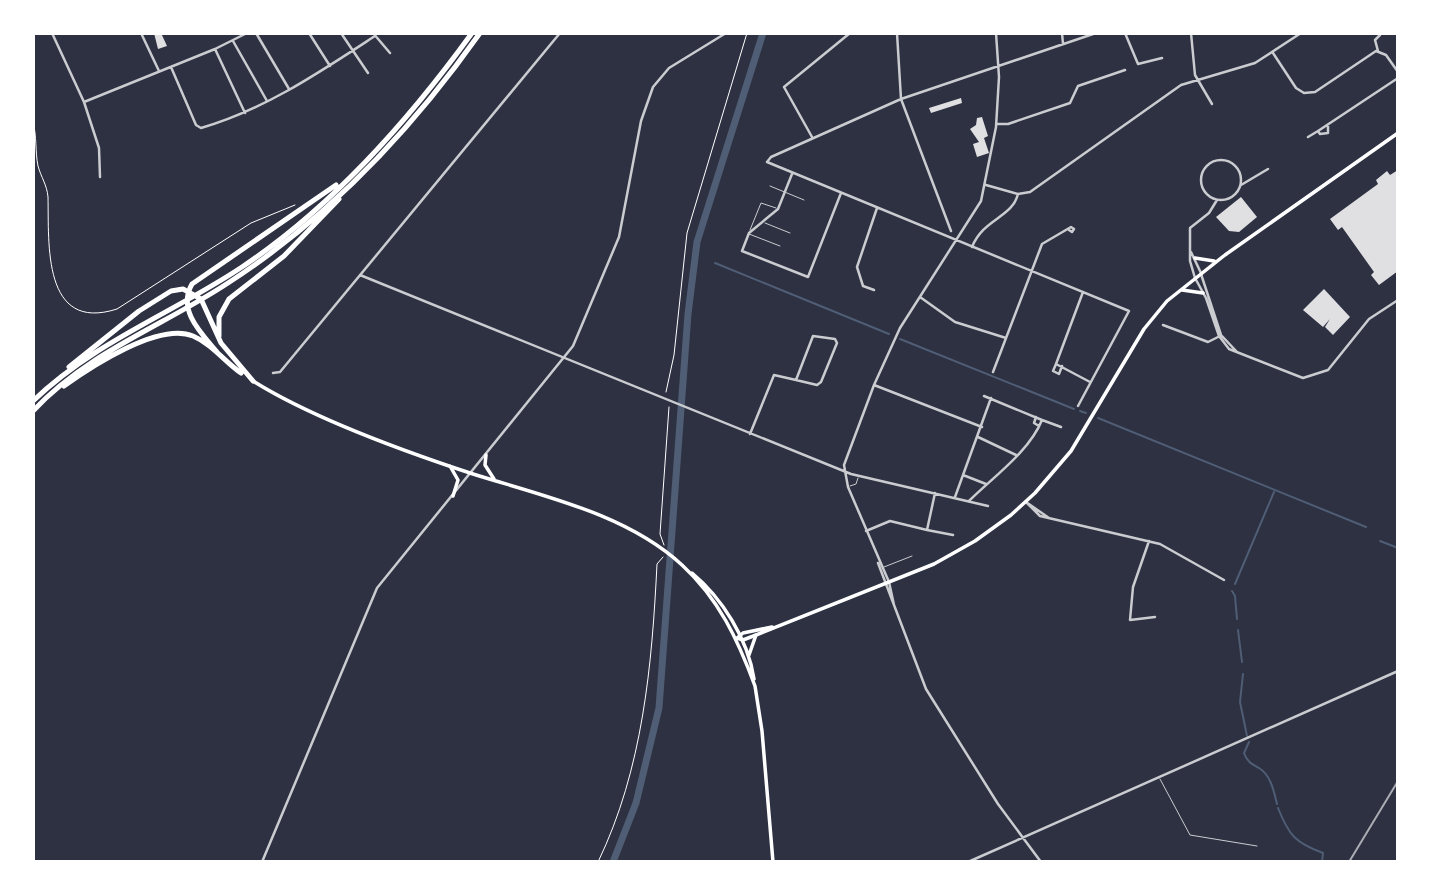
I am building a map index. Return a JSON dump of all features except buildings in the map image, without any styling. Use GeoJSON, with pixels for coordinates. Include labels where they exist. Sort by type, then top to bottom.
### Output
{"type":"FeatureCollection","features":[{"type":"Feature","properties":{"kind":"highway"},"geometry":{"type":"LineString","coordinates":[[56,380],[117,338],[243,266],[285,234],[350,176],[422,98],[472,33]]}},
{"type":"Feature","properties":{"kind":"highway"},"geometry":{"type":"LineString","coordinates":[[221,343],[218,323],[225,305],[295,246],[426,103],[480,33]]}},
{"type":"Feature","properties":{"kind":"highway"},"geometry":{"type":"LineString","coordinates":[[217,352],[190,316],[189,292],[203,274],[280,226],[350,176]]}},
{"type":"Feature","properties":{"kind":"highway"},"geometry":{"type":"LineString","coordinates":[[33,411],[97,357],[247,271],[288,240],[349,185]]}},
{"type":"Feature","properties":{"kind":"highway"},"geometry":{"type":"LineString","coordinates":[[33,401],[73,362],[139,311],[171,291],[189,292],[206,308],[221,343],[253,381]]}},
{"type":"Feature","properties":{"kind":"highway"},"geometry":{"type":"LineString","coordinates":[[46,398],[90,369],[160,336],[187,334],[217,352],[253,381]]}},
{"type":"Feature","properties":{"kind":"main road"},"geometry":{"type":"LineString","coordinates":[[740,638],[889,582],[954,553],[997,525],[1026,502],[1070,451],[1144,329],[1180,290],[1216,261],[1398,133]]}},
{"type":"Feature","properties":{"kind":"main road"},"geometry":{"type":"LineString","coordinates":[[1195,258],[1216,261]]}},
{"type":"Feature","properties":{"kind":"main road"},"geometry":{"type":"LineString","coordinates":[[1180,290],[1191,289],[1203,293]]}},
{"type":"Feature","properties":{"kind":"main road"},"geometry":{"type":"LineString","coordinates":[[253,381],[315,413],[471,473],[604,519],[656,545],[683,566],[713,599],[740,638],[749,657],[760,712],[773,862]]}},
{"type":"Feature","properties":{"kind":"main road"},"geometry":{"type":"LineString","coordinates":[[486,455],[485,466],[495,480]]}},
{"type":"Feature","properties":{"kind":"main road"},"geometry":{"type":"LineString","coordinates":[[445,463],[458,480],[453,496]]}},
{"type":"Feature","properties":{"kind":"main road"},"geometry":{"type":"LineString","coordinates":[[740,638],[756,635],[772,627]]}},
{"type":"Feature","properties":{"kind":"main road"},"geometry":{"type":"LineString","coordinates":[[749,657],[756,635]]}},
{"type":"Feature","properties":{"kind":"main road"},"geometry":{"type":"LineString","coordinates":[[740,638],[755,686]]}},
{"type":"Feature","properties":{"kind":"street"},"geometry":{"type":"LineString","coordinates":[[52,33],[84,102],[99,148],[100,177]]}},
{"type":"Feature","properties":{"kind":"street"},"geometry":{"type":"LineString","coordinates":[[141,33],[159,71]]}},
{"type":"Feature","properties":{"kind":"street"},"geometry":{"type":"LineString","coordinates":[[84,102],[215,50],[247,33]]}},
{"type":"Feature","properties":{"kind":"street"},"geometry":{"type":"LineString","coordinates":[[256,33],[289,89]]}},
{"type":"Feature","properties":{"kind":"street"},"geometry":{"type":"LineString","coordinates":[[309,33],[330,66]]}},
{"type":"Feature","properties":{"kind":"street"},"geometry":{"type":"LineString","coordinates":[[341,33],[368,73]]}},
{"type":"Feature","properties":{"kind":"street"},"geometry":{"type":"LineString","coordinates":[[273,373],[280,372],[560,33]]}},
{"type":"Feature","properties":{"kind":"street"},"geometry":{"type":"LineString","coordinates":[[262,862],[373,596],[565,359],[584,324],[620,237],[648,97],[669,68],[726,33]]}},
{"type":"Feature","properties":{"kind":"street"},"geometry":{"type":"LineString","coordinates":[[813,138],[783,87],[850,33]]}},
{"type":"Feature","properties":{"kind":"street"},"geometry":{"type":"LineString","coordinates":[[897,33],[901,99],[942,199],[951,231]]}},
{"type":"Feature","properties":{"kind":"street"},"geometry":{"type":"LineString","coordinates":[[894,605],[889,582],[865,531],[844,472],[848,452],[874,385],[900,328],[974,216],[986,186],[996,124],[996,33]]}},
{"type":"Feature","properties":{"kind":"street"},"geometry":{"type":"LineString","coordinates":[[1062,33],[1063,44]]}},
{"type":"Feature","properties":{"kind":"street"},"geometry":{"type":"LineString","coordinates":[[1078,406],[1129,311],[767,162],[771,157],[901,99],[1096,33]]}},
{"type":"Feature","properties":{"kind":"street"},"geometry":{"type":"LineString","coordinates":[[1125,33],[1139,64],[1162,58]]}},
{"type":"Feature","properties":{"kind":"street"},"geometry":{"type":"LineString","coordinates":[[1191,33],[1197,79],[1212,104]]}},
{"type":"Feature","properties":{"kind":"street"},"geometry":{"type":"LineString","coordinates":[[986,186],[1018,194],[1030,192],[1181,85],[1255,63],[1301,33]]}},
{"type":"Feature","properties":{"kind":"street"},"geometry":{"type":"LineString","coordinates":[[171,67],[198,128],[245,113],[330,66],[374,35],[390,53]]}},
{"type":"Feature","properties":{"kind":"street"},"geometry":{"type":"LineString","coordinates":[[1378,51],[1375,40],[1380,35]]}},
{"type":"Feature","properties":{"kind":"street"},"geometry":{"type":"LineString","coordinates":[[233,41],[267,101]]}},
{"type":"Feature","properties":{"kind":"street"},"geometry":{"type":"LineString","coordinates":[[215,50],[245,113]]}},
{"type":"Feature","properties":{"kind":"street"},"geometry":{"type":"LineString","coordinates":[[1273,53],[1296,88],[1308,93],[1378,51]]}},
{"type":"Feature","properties":{"kind":"street"},"geometry":{"type":"LineString","coordinates":[[1378,51],[1387,55],[1398,72]]}},
{"type":"Feature","properties":{"kind":"street"},"geometry":{"type":"LineString","coordinates":[[996,124],[1008,124],[1070,103],[1078,86],[1125,70]]}},
{"type":"Feature","properties":{"kind":"street"},"geometry":{"type":"LineString","coordinates":[[1308,137],[1398,78]]}},
{"type":"Feature","properties":{"kind":"street"},"geometry":{"type":"LineString","coordinates":[[1318,131],[1325,135],[1328,126]]}},
{"type":"Feature","properties":{"kind":"street"},"geometry":{"type":"LineString","coordinates":[[1241,185],[1235,165],[1223,161],[1209,163],[1201,181],[1206,193],[1217,200],[1232,197],[1241,185],[1268,169]]}},
{"type":"Feature","properties":{"kind":"street"},"geometry":{"type":"LineString","coordinates":[[793,174],[778,209],[749,233],[742,251],[808,277],[841,193]]}},
{"type":"Feature","properties":{"kind":"street"},"geometry":{"type":"LineString","coordinates":[[972,247],[980,230],[1011,209],[1018,194]]}},
{"type":"Feature","properties":{"kind":"street"},"geometry":{"type":"LineString","coordinates":[[1217,200],[1209,213],[1190,228],[1191,252],[1195,278],[1220,336],[1239,354],[1296,377],[1313,377],[1328,370],[1369,318],[1398,300]]}},
{"type":"Feature","properties":{"kind":"street"},"geometry":{"type":"LineString","coordinates":[[874,290],[863,286],[857,267],[877,208]]}},
{"type":"Feature","properties":{"kind":"street"},"geometry":{"type":"LineString","coordinates":[[993,372],[1046,240],[1069,230]]}},
{"type":"Feature","properties":{"kind":"street"},"geometry":{"type":"LineString","coordinates":[[1191,252],[1201,273],[1220,336]]}},
{"type":"Feature","properties":{"kind":"street"},"geometry":{"type":"LineString","coordinates":[[360,275],[844,472],[988,506]]}},
{"type":"Feature","properties":{"kind":"street"},"geometry":{"type":"LineString","coordinates":[[1062,366],[1059,374],[1052,371],[1083,292]]}},
{"type":"Feature","properties":{"kind":"street"},"geometry":{"type":"LineString","coordinates":[[919,297],[955,322],[1006,338]]}},
{"type":"Feature","properties":{"kind":"street"},"geometry":{"type":"LineString","coordinates":[[1163,325],[1208,342],[1220,336]]}},
{"type":"Feature","properties":{"kind":"street"},"geometry":{"type":"LineString","coordinates":[[750,434],[774,375],[817,385],[821,382],[835,340],[813,336],[796,380]]}},
{"type":"Feature","properties":{"kind":"street"},"geometry":{"type":"LineString","coordinates":[[1056,364],[1090,382]]}},
{"type":"Feature","properties":{"kind":"street"},"geometry":{"type":"LineString","coordinates":[[874,385],[982,427]]}},
{"type":"Feature","properties":{"kind":"street"},"geometry":{"type":"LineString","coordinates":[[984,397],[1061,427]]}},
{"type":"Feature","properties":{"kind":"street"},"geometry":{"type":"LineString","coordinates":[[954,498],[991,398]]}},
{"type":"Feature","properties":{"kind":"street"},"geometry":{"type":"LineString","coordinates":[[1036,417],[1034,423],[1039,426]]}},
{"type":"Feature","properties":{"kind":"street"},"geometry":{"type":"LineString","coordinates":[[969,501],[1016,454],[1042,420]]}},
{"type":"Feature","properties":{"kind":"street"},"geometry":{"type":"LineString","coordinates":[[978,437],[1016,454]]}},
{"type":"Feature","properties":{"kind":"street"},"geometry":{"type":"LineString","coordinates":[[963,475],[986,484]]}},
{"type":"Feature","properties":{"kind":"street"},"geometry":{"type":"LineString","coordinates":[[927,530],[935,493]]}},
{"type":"Feature","properties":{"kind":"street"},"geometry":{"type":"LineString","coordinates":[[1026,502],[1040,516],[1160,544],[1224,579]]}},
{"type":"Feature","properties":{"kind":"street"},"geometry":{"type":"LineString","coordinates":[[865,531],[890,521],[953,535]]}},
{"type":"Feature","properties":{"kind":"street"},"geometry":{"type":"LineString","coordinates":[[1149,541],[1133,587],[1130,620],[1155,617]]}},
{"type":"Feature","properties":{"kind":"street"},"geometry":{"type":"LineString","coordinates":[[877,559],[884,584],[926,689],[1022,839],[1041,862]]}},
{"type":"Feature","properties":{"kind":"street"},"geometry":{"type":"LineString","coordinates":[[968,862],[1398,671]]}},
{"type":"Feature","properties":{"kind":"lane"},"geometry":{"type":"LineString","coordinates":[[770,186],[804,200]]}},
{"type":"Feature","properties":{"kind":"lane"},"geometry":{"type":"LineString","coordinates":[[778,209],[761,203],[749,233],[780,246]]}},
{"type":"Feature","properties":{"kind":"lane"},"geometry":{"type":"LineString","coordinates":[[763,222],[790,233]]}},
{"type":"Feature","properties":{"kind":"lane"},"geometry":{"type":"LineString","coordinates":[[848,486],[856,484],[858,476]]}},
{"type":"Feature","properties":{"kind":"lane"},"geometry":{"type":"LineString","coordinates":[[882,568],[912,556]]}},
{"type":"Feature","properties":{"kind":"lane"},"geometry":{"type":"LineString","coordinates":[[1159,777],[1190,835],[1257,846]]}},
{"type":"Feature","properties":{"kind":"path"},"geometry":{"type":"LineString","coordinates":[[660,534],[669,404],[664,397],[674,355],[687,233],[747,33]]}},
{"type":"Feature","properties":{"kind":"path"},"geometry":{"type":"LineString","coordinates":[[34,124],[37,162],[48,197],[46,232],[52,267],[60,294],[69,306],[83,313],[100,314],[117,309],[251,223],[293,204],[296,206]]}},
{"type":"Feature","properties":{"kind":"path"},"geometry":{"type":"LineString","coordinates":[[598,862],[625,792],[641,731],[657,564]]}},
{"type":"Feature","properties":{"kind":"waterway"},"geometry":{"type":"LineString","coordinates":[[613,862],[636,803],[659,708],[688,314],[697,242],[763,33]]}},
{"type":"Feature","properties":{"kind":"waterway"},"geometry":{"type":"LineString","coordinates":[[715,263],[889,334]]}},
{"type":"Feature","properties":{"kind":"waterway"},"geometry":{"type":"LineString","coordinates":[[900,339],[1074,409]]}},
{"type":"Feature","properties":{"kind":"waterway"},"geometry":{"type":"LineString","coordinates":[[1080,411],[1086,413]]}},
{"type":"Feature","properties":{"kind":"waterway"},"geometry":{"type":"LineString","coordinates":[[1098,418],[1366,527]]}},
{"type":"Feature","properties":{"kind":"waterway"},"geometry":{"type":"LineString","coordinates":[[1235,584],[1274,492]]}},
{"type":"Feature","properties":{"kind":"waterway"},"geometry":{"type":"LineString","coordinates":[[1380,541],[1398,548]]}},
{"type":"Feature","properties":{"kind":"waterway"},"geometry":{"type":"LineString","coordinates":[[1232,591],[1237,619]]}},
{"type":"Feature","properties":{"kind":"waterway"},"geometry":{"type":"LineString","coordinates":[[1238,630],[1242,662]]}},
{"type":"Feature","properties":{"kind":"waterway"},"geometry":{"type":"LineString","coordinates":[[1243,674],[1240,702],[1247,736]]}},
{"type":"Feature","properties":{"kind":"waterway"},"geometry":{"type":"LineString","coordinates":[[1249,742],[1245,756],[1266,775],[1277,804]]}},
{"type":"Feature","properties":{"kind":"waterway"},"geometry":{"type":"LineString","coordinates":[[1278,808],[1294,837],[1323,853],[1322,862]]}},
{"type":"Feature","properties":{"kind":"railway"},"geometry":{"type":"LineString","coordinates":[[1349,862],[1398,781]]}}]}
